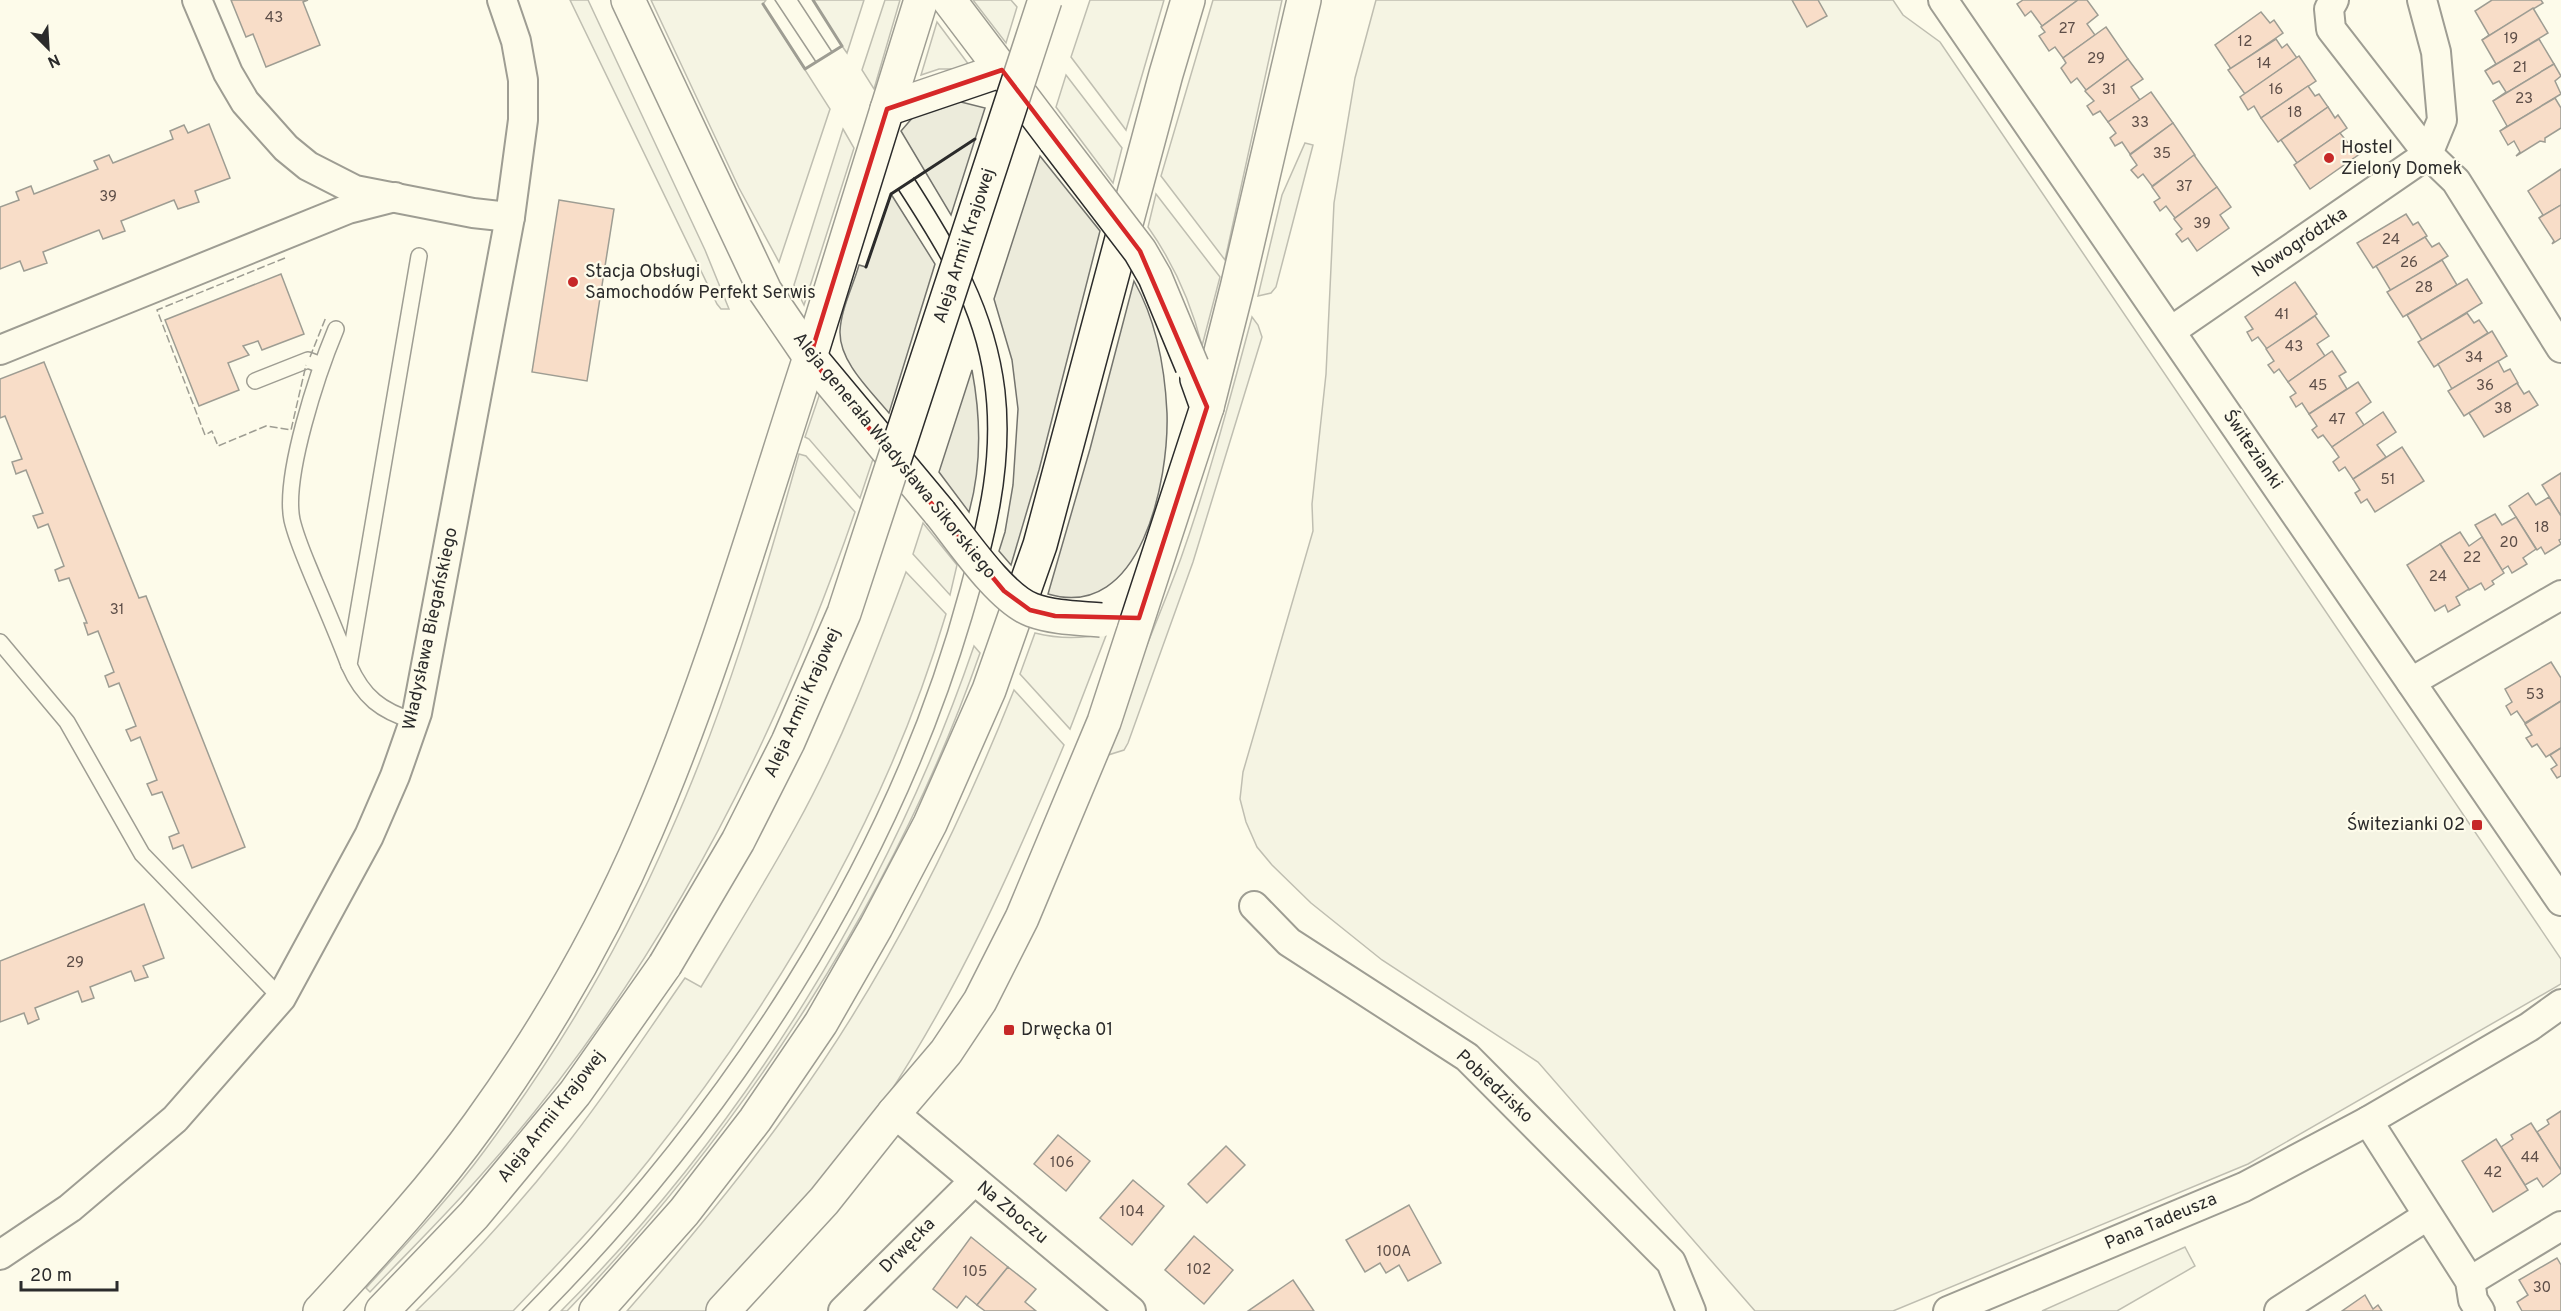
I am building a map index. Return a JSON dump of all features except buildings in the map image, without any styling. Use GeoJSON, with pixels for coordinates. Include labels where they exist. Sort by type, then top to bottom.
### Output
{"type":"FeatureCollection","features":[{"type":"Feature","properties":{"kind":"main road","name":"Aleja generała Władysława Sikorskiego"},"geometry":{"type":"LineString","coordinates":[[628,0],[765,291],[810,357],[1004,591],[1030,610],[1055,616],[1101,620],[1139,618]]}},
{"type":"Feature","properties":{"kind":"main road"},"geometry":{"type":"LineString","coordinates":[[320,1311],[413,1207],[479,1124],[537,1037],[594,939],[646,833],[695,712],[810,357],[921,0]]}},
{"type":"Feature","properties":{"kind":"main road"},"geometry":{"type":"LineString","coordinates":[[949,0],[1140,250],[1155,277],[1207,407]]}},
{"type":"Feature","properties":{"kind":"main road","name":"Aleja Armii Krajowej"},"geometry":{"type":"LineString","coordinates":[[382,1311],[474,1215],[575,1094],[664,965],[738,840],[788,742],[844,614],[1045,0]]}},
{"type":"Feature","properties":{"kind":"main road"},"geometry":{"type":"LineString","coordinates":[[596,1311],[684,1212],[755,1120],[821,1023],[876,927],[930,824],[988,690],[1040,545],[1166,74],[1188,0]]}},
{"type":"Feature","properties":{"kind":"main road"},"geometry":{"type":"LineString","coordinates":[[723,1311],[824,1201],[946,1052],[980,1001],[1022,918],[1104,722],[1207,407],[1238,288],[1305,0]]}},
{"type":"Feature","properties":{"kind":"main road"},"geometry":{"type":"LineString","coordinates":[[886,109],[1002,70]]}},
{"type":"Feature","properties":{"kind":"street"},"geometry":{"type":"LineString","coordinates":[[197,0],[233,83],[261,122],[286,148],[308,166],[355,190],[473,213],[510,217]]}},
{"type":"Feature","properties":{"kind":"street","name":"Władysława Biegańskiego"},"geometry":{"type":"LineString","coordinates":[[0,1255],[70,1208],[175,1119],[281,998],[369,836],[395,776],[414,722],[510,217],[523,120],[522,80],[516,42],[502,0]]}},
{"type":"Feature","properties":{"kind":"street","name":"Świtezianki"},"geometry":{"type":"LineString","coordinates":[[1943,0],[2561,901]]}},
{"type":"Feature","properties":{"kind":"street"},"geometry":{"type":"LineString","coordinates":[[2334,0],[2329,9],[2331,29],[2428,154],[2456,181],[2561,348]]}},
{"type":"Feature","properties":{"kind":"street"},"geometry":{"type":"LineString","coordinates":[[2422,0],[2436,52],[2442,120],[2428,154]]}},
{"type":"Feature","properties":{"kind":"street","name":"Nowogródzka"},"geometry":{"type":"LineString","coordinates":[[2171,331],[2428,154]]}},
{"type":"Feature","properties":{"kind":"street"},"geometry":{"type":"LineString","coordinates":[[0,350],[348,209],[395,197]]}},
{"type":"Feature","properties":{"kind":"street"},"geometry":{"type":"LineString","coordinates":[[2411,682],[2561,595]]}},
{"type":"Feature","properties":{"kind":"street","name":"Pobiedzisko"},"geometry":{"type":"LineString","coordinates":[[1254,906],[1289,942],[1467,1057],[1671,1262],[1691,1311]]}},
{"type":"Feature","properties":{"kind":"street","name":"Pana Tadeusza"},"geometry":{"type":"LineString","coordinates":[[1948,1311],[2244,1187],[2368,1121],[2529,1027],[2561,1004]]}},
{"type":"Feature","properties":{"kind":"street","name":"Na Zboczu"},"geometry":{"type":"LineString","coordinates":[[894,1113],[1131,1311]]}},
{"type":"Feature","properties":{"kind":"street"},"geometry":{"type":"LineString","coordinates":[[2368,1121],[2470,1281],[2473,1299],[2480,1311]]}},
{"type":"Feature","properties":{"kind":"street","name":"Drwęcka"},"geometry":{"type":"LineString","coordinates":[[843,1311],[974,1181]]}},
{"type":"Feature","properties":{"kind":"street"},"geometry":{"type":"LineString","coordinates":[[2279,1311],[2427,1216]]}},
{"type":"Feature","properties":{"kind":"street"},"geometry":{"type":"LineString","coordinates":[[2470,1281],[2561,1226]]}},
{"type":"Feature","properties":{"kind":"lane"},"geometry":{"type":"LineString","coordinates":[[349,665],[418,256]]}},
{"type":"Feature","properties":{"kind":"lane"},"geometry":{"type":"LineString","coordinates":[[336,329],[321,365],[293,472],[290,496],[292,519],[357,683],[370,699],[398,716],[414,722]]}},
{"type":"Feature","properties":{"kind":"lane"},"geometry":{"type":"LineString","coordinates":[[255,381],[308,360],[321,365]]}},
{"type":"Feature","properties":{"kind":"lane"},"geometry":{"type":"LineString","coordinates":[[0,642],[67,722],[142,855],[281,998]]}},
{"type":"Feature","properties":{"kind":"highlighted area"},"geometry":{"type":"Polygon","coordinates":[[[1002,70],[1140,251],[1207,407],[1139,618],[1055,616],[1030,610],[1004,591],[810,357],[887,109],[1002,70]]]}},
{"type":"Feature","properties":{"kind":"shaded area"},"geometry":{"type":"Polygon","coordinates":[[[570,0],[588,0],[705,250],[729,309],[721,309],[717,304],[570,0]]]}},
{"type":"Feature","properties":{"kind":"shaded area"},"geometry":{"type":"Polygon","coordinates":[[[651,0],[766,0],[763,4],[830,109],[779,262],[739,188],[651,0]]]}},
{"type":"Feature","properties":{"kind":"shaded area"},"geometry":{"type":"Polygon","coordinates":[[[813,0],[864,0],[847,53],[842,46],[813,0]]]}},
{"type":"Feature","properties":{"kind":"shaded area"},"geometry":{"type":"Polygon","coordinates":[[[885,0],[900,0],[874,89],[862,70],[885,0]]]}},
{"type":"Feature","properties":{"kind":"shaded area"},"geometry":{"type":"Polygon","coordinates":[[[973,0],[1011,0],[1017,7],[1006,43],[973,0]]]}},
{"type":"Feature","properties":{"kind":"shaded area"},"geometry":{"type":"Polygon","coordinates":[[[1090,0],[1164,0],[1126,130],[1071,57],[1090,0]]]}},
{"type":"Feature","properties":{"kind":"shaded area"},"geometry":{"type":"Polygon","coordinates":[[[1213,0],[1282,0],[1225,260],[1161,176],[1213,0]]]}},
{"type":"Feature","properties":{"kind":"shaded area"},"geometry":{"type":"Polygon","coordinates":[[[1376,0],[1893,0],[1903,15],[1940,42],[2561,959],[2561,984],[2248,1164],[1893,1311],[1755,1311],[1538,1062],[1382,960],[1311,903],[1257,847],[1246,822],[1240,799],[1243,772],[1313,531],[1312,504],[1326,374],[1334,203],[1355,78],[1376,0]]]}},
{"type":"Feature","properties":{"kind":"shaded area"},"geometry":{"type":"Polygon","coordinates":[[[937,22],[972,69],[939,69],[921,75],[937,22]]]}},
{"type":"Feature","properties":{"kind":"shaded area"},"geometry":{"type":"Polygon","coordinates":[[[1066,75],[1122,148],[1113,183],[1056,107],[1066,75]]]}},
{"type":"Feature","properties":{"kind":"shaded area"},"geometry":{"type":"Polygon","coordinates":[[[957,101],[985,108],[951,215],[901,131],[914,116],[957,101]]]}},
{"type":"Feature","properties":{"kind":"shaded area"},"geometry":{"type":"Polygon","coordinates":[[[843,129],[854,148],[804,305],[794,285],[843,129]]]}},
{"type":"Feature","properties":{"kind":"shaded area"},"geometry":{"type":"Polygon","coordinates":[[[1305,143],[1313,145],[1276,287],[1271,293],[1258,296],[1282,195],[1305,143]]]}},
{"type":"Feature","properties":{"kind":"shaded area"},"geometry":{"type":"Polygon","coordinates":[[[1040,156],[1100,231],[1039,470],[1011,565],[999,551],[1005,532],[1013,485],[1018,409],[1012,360],[994,299],[1040,156]]]}},
{"type":"Feature","properties":{"kind":"shaded area"},"geometry":{"type":"Polygon","coordinates":[[[891,194],[935,264],[889,413],[850,365],[841,343],[840,331],[845,306],[859,265],[866,267],[891,194]]]}},
{"type":"Feature","properties":{"kind":"shaded area"},"geometry":{"type":"Polygon","coordinates":[[[1156,194],[1220,277],[1202,346],[1181,284],[1148,227],[1156,194]]]}},
{"type":"Feature","properties":{"kind":"shaded area"},"geometry":{"type":"Polygon","coordinates":[[[1134,281],[1154,328],[1166,396],[1166,441],[1155,507],[1144,539],[1127,566],[1107,587],[1080,597],[1048,594],[1090,449],[1134,281]]]}},
{"type":"Feature","properties":{"kind":"shaded area"},"geometry":{"type":"Polygon","coordinates":[[[1252,317],[1262,337],[1193,562],[1128,743],[1124,750],[1108,755],[1124,705],[1172,583],[1201,498],[1252,317]]]}},
{"type":"Feature","properties":{"kind":"shaded area"},"geometry":{"type":"Polygon","coordinates":[[[972,370],[979,441],[976,477],[969,512],[939,472],[972,370]]]}},
{"type":"Feature","properties":{"kind":"shaded area"},"geometry":{"type":"Polygon","coordinates":[[[820,393],[873,459],[860,498],[805,437],[820,393]]]}},
{"type":"Feature","properties":{"kind":"shaded area"},"geometry":{"type":"Polygon","coordinates":[[[799,454],[806,456],[855,512],[823,601],[787,688],[747,774],[704,857],[656,939],[605,1018],[549,1093],[489,1166],[370,1292],[366,1288],[457,1186],[512,1113],[563,1036],[631,916],[670,833],[708,741],[757,598],[799,454]]]}},
{"type":"Feature","properties":{"kind":"shaded area"},"geometry":{"type":"Polygon","coordinates":[[[923,523],[957,565],[950,595],[913,554],[923,523]]]}},
{"type":"Feature","properties":{"kind":"shaded area"},"geometry":{"type":"Polygon","coordinates":[[[906,572],[946,614],[922,688],[893,760],[824,901],[742,1034],[633,1180],[513,1311],[416,1311],[492,1233],[546,1170],[595,1107],[685,978],[701,987],[773,867],[828,764],[882,637],[906,572]]]}},
{"type":"Feature","properties":{"kind":"shaded area"},"geometry":{"type":"Polygon","coordinates":[[[1035,633],[1071,638],[1107,633],[1070,729],[1020,674],[1035,633]]]}},
{"type":"Feature","properties":{"kind":"shaded area"},"geometry":{"type":"Polygon","coordinates":[[[974,646],[980,653],[945,743],[905,832],[859,919],[808,1004],[753,1086],[694,1165],[632,1240],[567,1311],[561,1311],[628,1240],[691,1164],[750,1084],[805,1001],[855,916],[900,827],[940,737],[974,646]]]}},
{"type":"Feature","properties":{"kind":"shaded area"},"geometry":{"type":"Polygon","coordinates":[[[1014,690],[1064,745],[983,927],[912,1057],[885,1100],[740,1279],[707,1311],[627,1311],[733,1185],[826,1058],[916,905],[968,799],[1014,690]]]}},
{"type":"Feature","properties":{"kind":"shaded area"},"geometry":{"type":"Polygon","coordinates":[[[2185,1247],[2195,1266],[2117,1311],[2042,1311],[2185,1247]]]}},
{"type":"Feature","properties":{"kind":"tram line"},"geometry":{"type":"LineString","coordinates":[[775,0],[816,62]]}},
{"type":"Feature","properties":{"kind":"tram line"},"geometry":{"type":"LineString","coordinates":[[798,0],[832,52]]}},
{"type":"Feature","properties":{"kind":"tram line"},"geometry":{"type":"LineString","coordinates":[[549,1311],[618,1236],[684,1158],[746,1075],[802,990],[854,901],[900,809],[939,715],[972,618],[988,562],[1000,506],[1007,448],[1005,390],[993,332],[972,279],[914,178]]}},
{"type":"Feature","properties":{"kind":"tram line"},"geometry":{"type":"LineString","coordinates":[[522,1311],[595,1234],[664,1152],[728,1066],[788,977],[842,885],[889,789],[928,690],[960,588],[979,510],[986,460],[987,407],[979,353],[963,303],[940,257],[898,189]]}},
{"type":"Feature","properties":{"kind":"fence"},"geometry":{"type":"LineString","coordinates":[[285,258],[157,310],[205,435],[212,431],[218,446],[266,426],[291,430],[306,365]]}},
{"type":"Feature","properties":{"kind":"fence"},"geometry":{"type":"LineString","coordinates":[[310,357],[326,317]]}},
{"type":"Feature","properties":{"kind":"wall"},"geometry":{"type":"LineString","coordinates":[[763,4],[805,69],[842,46],[813,0]]}},
{"type":"Feature","properties":{"kind":"wall"},"geometry":{"type":"LineString","coordinates":[[866,267],[891,194],[975,139]]}},
{"type":"Feature","properties":{"kind":"place","name":"Hostel Zielony Domek"},"geometry":{"type":"Point","coordinates":[2329,158]}},
{"type":"Feature","properties":{"kind":"place","name":"Stacja Obsługi Samochodów Perfekt Serwis"},"geometry":{"type":"Point","coordinates":[573,282]}},
{"type":"Feature","properties":{"kind":"place","name":"Świtezianki 02"},"geometry":{"type":"Point","coordinates":[2477,825]}},
{"type":"Feature","properties":{"kind":"place","name":"Drwęcka 01"},"geometry":{"type":"Point","coordinates":[1009,1030]}}]}
